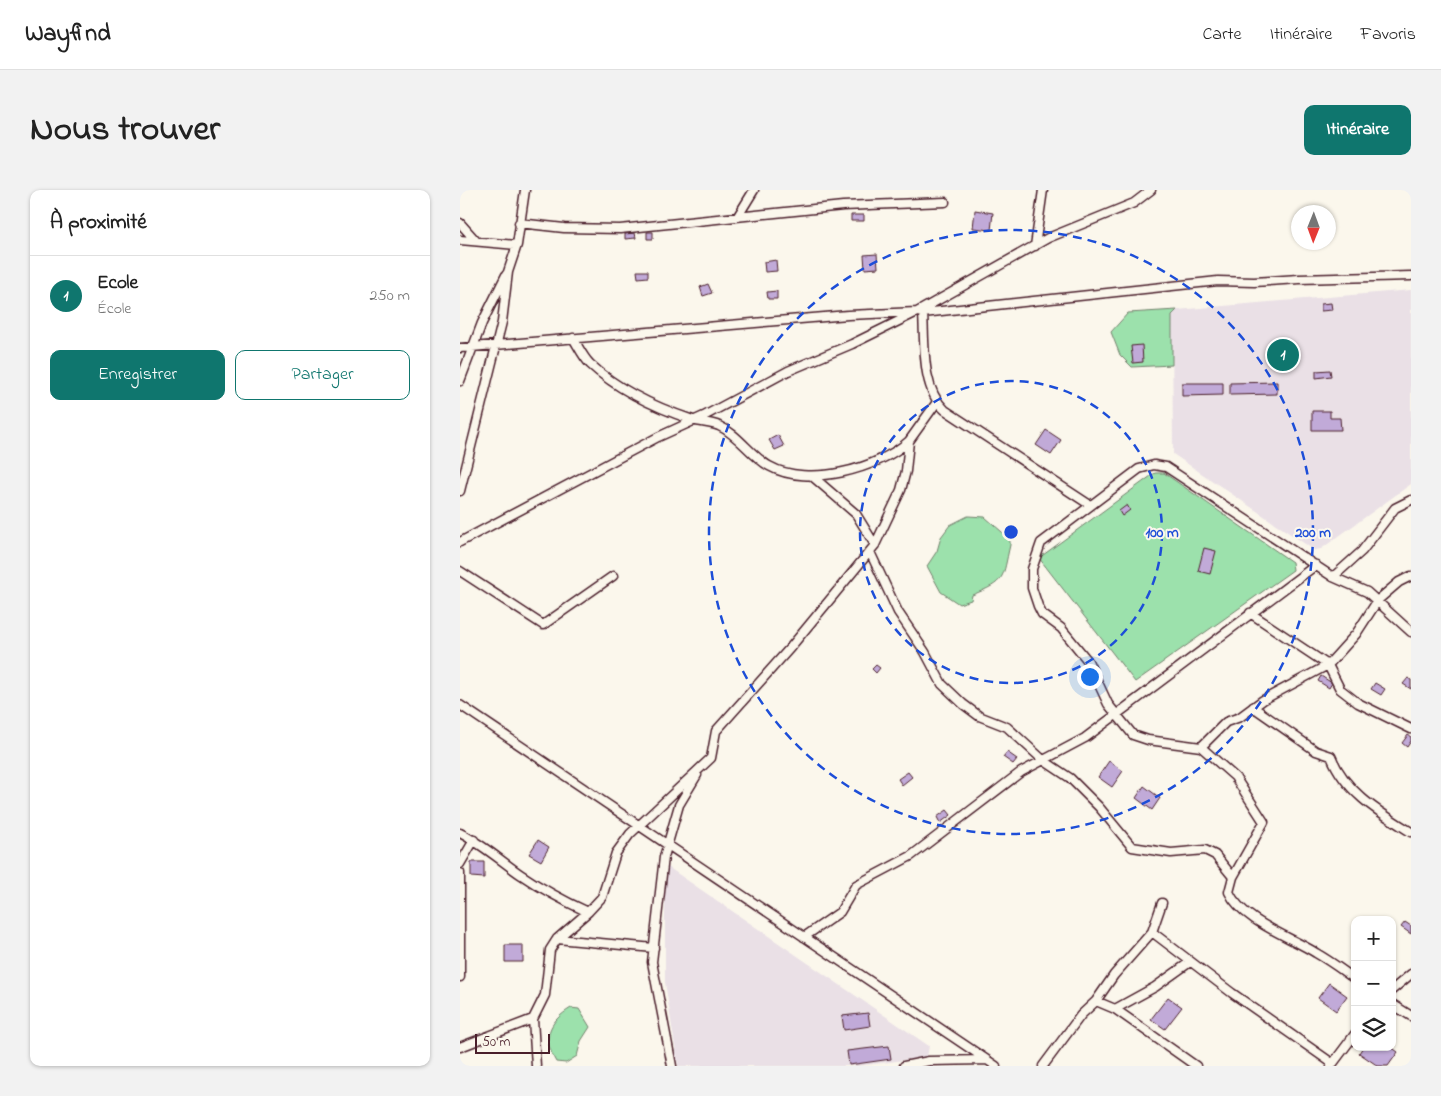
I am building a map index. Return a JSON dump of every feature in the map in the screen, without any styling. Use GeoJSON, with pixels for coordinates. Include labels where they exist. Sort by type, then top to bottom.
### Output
{"type":"FeatureCollection","features":[{"type":"Feature","properties":{"kind":"street"},"geometry":{"type":"LineString","coordinates":[[460,380],[475,346],[482,323],[508,272],[518,245],[519,223],[525,190]]}},
{"type":"Feature","properties":{"kind":"street"},"geometry":{"type":"LineString","coordinates":[[738,216],[754,190]]}},
{"type":"Feature","properties":{"kind":"street"},"geometry":{"type":"LineString","coordinates":[[1035,246],[1043,190]]}},
{"type":"Feature","properties":{"kind":"street"},"geometry":{"type":"LineString","coordinates":[[460,542],[658,437],[788,371],[920,313],[1048,238],[1097,216],[1134,203],[1151,190]]}},
{"type":"Feature","properties":{"kind":"street"},"geometry":{"type":"LineString","coordinates":[[519,223],[592,230],[842,206],[945,202]]}},
{"type":"Feature","properties":{"kind":"street"},"geometry":{"type":"LineString","coordinates":[[460,223],[476,241]]}},
{"type":"Feature","properties":{"kind":"street"},"geometry":{"type":"LineString","coordinates":[[460,240],[518,245]]}},
{"type":"Feature","properties":{"kind":"street"},"geometry":{"type":"LineString","coordinates":[[460,491],[497,344],[508,272]]}},
{"type":"Feature","properties":{"kind":"street"},"geometry":{"type":"LineString","coordinates":[[460,348],[920,313],[1218,282],[1411,276]]}},
{"type":"Feature","properties":{"kind":"street"},"geometry":{"type":"LineString","coordinates":[[920,313],[926,369],[937,402],[1090,505]]}},
{"type":"Feature","properties":{"kind":"street"},"geometry":{"type":"LineString","coordinates":[[573,338],[589,363],[630,394],[694,420],[720,426],[770,467],[789,473],[812,476],[850,470],[892,454],[909,441],[937,402]]}},
{"type":"Feature","properties":{"kind":"street"},"geometry":{"type":"LineString","coordinates":[[536,1066],[533,1019],[545,995],[550,950],[558,939],[602,897],[616,853],[637,826],[711,758],[716,731],[720,724],[790,648],[873,548],[901,490],[906,471],[909,441]]}},
{"type":"Feature","properties":{"kind":"street"},"geometry":{"type":"LineString","coordinates":[[1351,976],[1315,952],[1288,939],[1243,910],[1229,892],[1233,877],[1264,822],[1235,777],[1201,747],[1148,740],[1133,734],[1116,715],[1108,704],[1088,660],[1062,628],[1042,614],[1032,588],[1035,556],[1041,543],[1139,469],[1154,465],[1166,467],[1333,577],[1367,592],[1411,632]]}},
{"type":"Feature","properties":{"kind":"street"},"geometry":{"type":"LineString","coordinates":[[812,476],[856,514],[873,548],[898,612],[925,652],[942,684],[979,716],[1007,728],[1043,760],[1070,778],[1099,807],[1132,847],[1171,853],[1205,850],[1215,854],[1233,877]]}},
{"type":"Feature","properties":{"kind":"street"},"geometry":{"type":"LineString","coordinates":[[1333,577],[1362,551],[1396,508],[1410,501]]}},
{"type":"Feature","properties":{"kind":"street"},"geometry":{"type":"LineString","coordinates":[[804,937],[840,912],[856,885],[911,856],[1022,772],[1085,738],[1316,565]]}},
{"type":"Feature","properties":{"kind":"street"},"geometry":{"type":"LineString","coordinates":[[460,571],[543,625],[613,576]]}},
{"type":"Feature","properties":{"kind":"street"},"geometry":{"type":"LineString","coordinates":[[1201,747],[1221,726],[1240,717],[1253,707],[1328,664],[1356,634],[1378,600],[1399,582],[1411,576]]}},
{"type":"Feature","properties":{"kind":"street"},"geometry":{"type":"LineString","coordinates":[[1250,613],[1328,664],[1340,689],[1358,703],[1411,728]]}},
{"type":"Feature","properties":{"kind":"street"},"geometry":{"type":"LineString","coordinates":[[460,705],[996,1066]]}},
{"type":"Feature","properties":{"kind":"street"},"geometry":{"type":"LineString","coordinates":[[1253,707],[1316,751],[1331,756],[1340,777],[1355,792],[1381,814],[1411,832]]}},
{"type":"Feature","properties":{"kind":"street"},"geometry":{"type":"LineString","coordinates":[[672,1066],[652,962],[664,858],[679,805],[700,769]]}},
{"type":"Feature","properties":{"kind":"street"},"geometry":{"type":"LineString","coordinates":[[460,833],[474,840],[560,900],[588,912]]}},
{"type":"Feature","properties":{"kind":"street"},"geometry":{"type":"LineString","coordinates":[[460,864],[474,840]]}},
{"type":"Feature","properties":{"kind":"street"},"geometry":{"type":"LineString","coordinates":[[460,873],[460,977]]}},
{"type":"Feature","properties":{"kind":"street"},"geometry":{"type":"LineString","coordinates":[[1044,1066],[1081,1015],[1096,1001],[1114,974],[1152,932],[1162,903]]}},
{"type":"Feature","properties":{"kind":"street"},"geometry":{"type":"LineString","coordinates":[[1152,932],[1190,962],[1332,1065],[1351,1039]]}},
{"type":"Feature","properties":{"kind":"street"},"geometry":{"type":"LineString","coordinates":[[558,939],[654,948]]}},
{"type":"Feature","properties":{"kind":"street"},"geometry":{"type":"LineString","coordinates":[[1115,1009],[1155,987],[1190,962]]}},
{"type":"Feature","properties":{"kind":"street"},"geometry":{"type":"LineString","coordinates":[[1396,987],[1411,974]]}},
{"type":"Feature","properties":{"kind":"street"},"geometry":{"type":"LineString","coordinates":[[1096,1001],[1115,1009],[1196,1066]]}},
{"type":"Feature","properties":{"kind":"street"},"geometry":{"type":"LineString","coordinates":[[1395,1006],[1411,1016]]}},
{"type":"Feature","properties":{"kind":"street"},"geometry":{"type":"LineString","coordinates":[[460,1047],[533,1019]]}},
{"type":"Feature","properties":{"kind":"street"},"geometry":{"type":"LineString","coordinates":[[904,1066],[929,1061],[986,1060]]}},
{"type":"Feature","properties":{"kind":"shaded area"},"geometry":{"type":"Polygon","coordinates":[[[1411,290],[1411,484],[1321,549],[1314,550],[1173,454],[1172,315],[1177,310],[1411,290]]]}},
{"type":"Feature","properties":{"kind":"shaded area"},"geometry":{"type":"Polygon","coordinates":[[[665,865],[929,1046],[927,1057],[859,1066],[678,1066],[665,982],[665,865]]]}},
{"type":"Feature","properties":{"kind":"green space"},"geometry":{"type":"Polygon","coordinates":[[[1177,310],[1172,315],[1172,365],[1132,367],[1120,355],[1111,332],[1128,313],[1177,310]]]}},
{"type":"Feature","properties":{"kind":"green space"},"geometry":{"type":"Polygon","coordinates":[[[1155,473],[1164,473],[1292,562],[1293,570],[1135,682],[1039,558],[1155,473]]]}},
{"type":"Feature","properties":{"kind":"green space"},"geometry":{"type":"Polygon","coordinates":[[[968,516],[985,517],[1010,539],[1010,545],[1001,578],[992,586],[972,595],[971,600],[959,604],[941,592],[927,566],[937,551],[941,537],[950,525],[968,516]]]}},
{"type":"Feature","properties":{"kind":"green space"},"geometry":{"type":"Polygon","coordinates":[[[571,1008],[579,1009],[590,1027],[581,1041],[577,1056],[566,1063],[556,1062],[549,1045],[550,1031],[557,1019],[571,1008]]]}},
{"type":"Feature","properties":{"kind":"building"},"geometry":{"type":"Polygon","coordinates":[[[975,210],[993,213],[991,230],[973,228],[975,210]]]}},
{"type":"Feature","properties":{"kind":"building"},"geometry":{"type":"Polygon","coordinates":[[[851,215],[864,215],[864,221],[851,221],[851,215]]]}},
{"type":"Feature","properties":{"kind":"building"},"geometry":{"type":"Polygon","coordinates":[[[647,232],[653,232],[653,239],[647,239],[647,232]]]}},
{"type":"Feature","properties":{"kind":"building"},"geometry":{"type":"Polygon","coordinates":[[[635,233],[636,238],[625,239],[625,234],[635,233]]]}},
{"type":"Feature","properties":{"kind":"building"},"geometry":{"type":"Polygon","coordinates":[[[877,254],[878,268],[865,269],[864,255],[877,254]]]}},
{"type":"Feature","properties":{"kind":"building"},"geometry":{"type":"Polygon","coordinates":[[[776,260],[777,271],[765,272],[764,262],[776,260]]]}},
{"type":"Feature","properties":{"kind":"building"},"geometry":{"type":"Polygon","coordinates":[[[637,271],[648,271],[648,277],[638,278],[637,271]]]}},
{"type":"Feature","properties":{"kind":"building"},"geometry":{"type":"Polygon","coordinates":[[[708,284],[712,293],[703,296],[700,287],[708,284]]]}},
{"type":"Feature","properties":{"kind":"building"},"geometry":{"type":"Polygon","coordinates":[[[777,291],[777,299],[768,299],[767,292],[777,291]]]}},
{"type":"Feature","properties":{"kind":"building"},"geometry":{"type":"Polygon","coordinates":[[[1331,303],[1332,310],[1321,311],[1321,304],[1331,303]]]}},
{"type":"Feature","properties":{"kind":"building"},"geometry":{"type":"Polygon","coordinates":[[[1142,345],[1143,362],[1133,363],[1131,346],[1142,345]]]}},
{"type":"Feature","properties":{"kind":"building"},"geometry":{"type":"Polygon","coordinates":[[[1330,370],[1331,376],[1316,378],[1316,371],[1330,370]]]}},
{"type":"Feature","properties":{"kind":"building"},"geometry":{"type":"Polygon","coordinates":[[[1277,382],[1277,394],[1230,395],[1230,383],[1277,382]]]}},
{"type":"Feature","properties":{"kind":"building"},"geometry":{"type":"Polygon","coordinates":[[[1182,383],[1223,383],[1223,395],[1182,396],[1182,383]]]}},
{"type":"Feature","properties":{"kind":"building"},"geometry":{"type":"Polygon","coordinates":[[[1312,411],[1330,411],[1330,418],[1340,418],[1341,430],[1312,430],[1312,411]]]}},
{"type":"Feature","properties":{"kind":"building"},"geometry":{"type":"Polygon","coordinates":[[[1046,430],[1061,440],[1051,455],[1036,445],[1046,430]]]}},
{"type":"Feature","properties":{"kind":"building"},"geometry":{"type":"Polygon","coordinates":[[[778,435],[784,446],[775,450],[769,440],[778,435]]]}},
{"type":"Feature","properties":{"kind":"building"},"geometry":{"type":"Polygon","coordinates":[[[1127,505],[1130,510],[1122,516],[1119,511],[1127,505]]]}},
{"type":"Feature","properties":{"kind":"building"},"geometry":{"type":"Polygon","coordinates":[[[1204,548],[1216,551],[1210,574],[1198,571],[1204,548]]]}},
{"type":"Feature","properties":{"kind":"building"},"geometry":{"type":"Polygon","coordinates":[[[876,665],[880,668],[876,673],[872,669],[876,665]]]}},
{"type":"Feature","properties":{"kind":"building"},"geometry":{"type":"Polygon","coordinates":[[[1321,676],[1332,683],[1329,688],[1318,681],[1321,676]]]}},
{"type":"Feature","properties":{"kind":"building"},"geometry":{"type":"Polygon","coordinates":[[[1408,678],[1411,680],[1411,689],[1403,684],[1408,678]]]}},
{"type":"Feature","properties":{"kind":"building"},"geometry":{"type":"Polygon","coordinates":[[[1375,683],[1385,689],[1381,695],[1371,689],[1375,683]]]}},
{"type":"Feature","properties":{"kind":"building"},"geometry":{"type":"Polygon","coordinates":[[[1408,735],[1411,737],[1411,741],[1407,747],[1402,743],[1408,735]]]}},
{"type":"Feature","properties":{"kind":"building"},"geometry":{"type":"Polygon","coordinates":[[[1007,752],[1017,759],[1013,764],[1003,757],[1007,752]]]}},
{"type":"Feature","properties":{"kind":"building"},"geometry":{"type":"Polygon","coordinates":[[[1109,761],[1123,771],[1112,787],[1098,777],[1109,761]]]}},
{"type":"Feature","properties":{"kind":"building"},"geometry":{"type":"Polygon","coordinates":[[[908,772],[912,777],[902,785],[898,779],[908,772]]]}},
{"type":"Feature","properties":{"kind":"building"},"geometry":{"type":"Polygon","coordinates":[[[1144,786],[1160,798],[1152,810],[1136,798],[1144,786]]]}},
{"type":"Feature","properties":{"kind":"building"},"geometry":{"type":"Polygon","coordinates":[[[947,810],[951,815],[940,823],[937,817],[947,810]]]}},
{"type":"Feature","properties":{"kind":"building"},"geometry":{"type":"Polygon","coordinates":[[[538,840],[549,847],[541,861],[529,854],[538,840]]]}},
{"type":"Feature","properties":{"kind":"building"},"geometry":{"type":"Polygon","coordinates":[[[471,862],[484,862],[484,878],[471,877],[471,862]]]}},
{"type":"Feature","properties":{"kind":"building"},"geometry":{"type":"Polygon","coordinates":[[[1405,922],[1411,926],[1411,934],[1401,927],[1405,922]]]}},
{"type":"Feature","properties":{"kind":"building"},"geometry":{"type":"Polygon","coordinates":[[[505,945],[523,945],[523,962],[505,962],[505,945]]]}},
{"type":"Feature","properties":{"kind":"building"},"geometry":{"type":"Polygon","coordinates":[[[1329,983],[1347,996],[1336,1011],[1318,998],[1329,983]]]}},
{"type":"Feature","properties":{"kind":"building"},"geometry":{"type":"Polygon","coordinates":[[[1168,997],[1182,1007],[1165,1029],[1151,1019],[1168,997]]]}},
{"type":"Feature","properties":{"kind":"building"},"geometry":{"type":"Polygon","coordinates":[[[868,1013],[870,1026],[844,1030],[842,1016],[868,1013]]]}},
{"type":"Feature","properties":{"kind":"building"},"geometry":{"type":"Polygon","coordinates":[[[889,1046],[891,1059],[849,1065],[847,1051],[889,1046]]]}},
{"type":"Feature","properties":{"kind":"building"},"geometry":{"type":"Polygon","coordinates":[[[1360,1051],[1398,1052],[1388,1066],[1378,1066],[1359,1053],[1360,1051]]]}},
{"type":"Feature","properties":{"kind":"place","name":"Ecole"},"geometry":{"type":"Point","coordinates":[1283,355]}}]}
